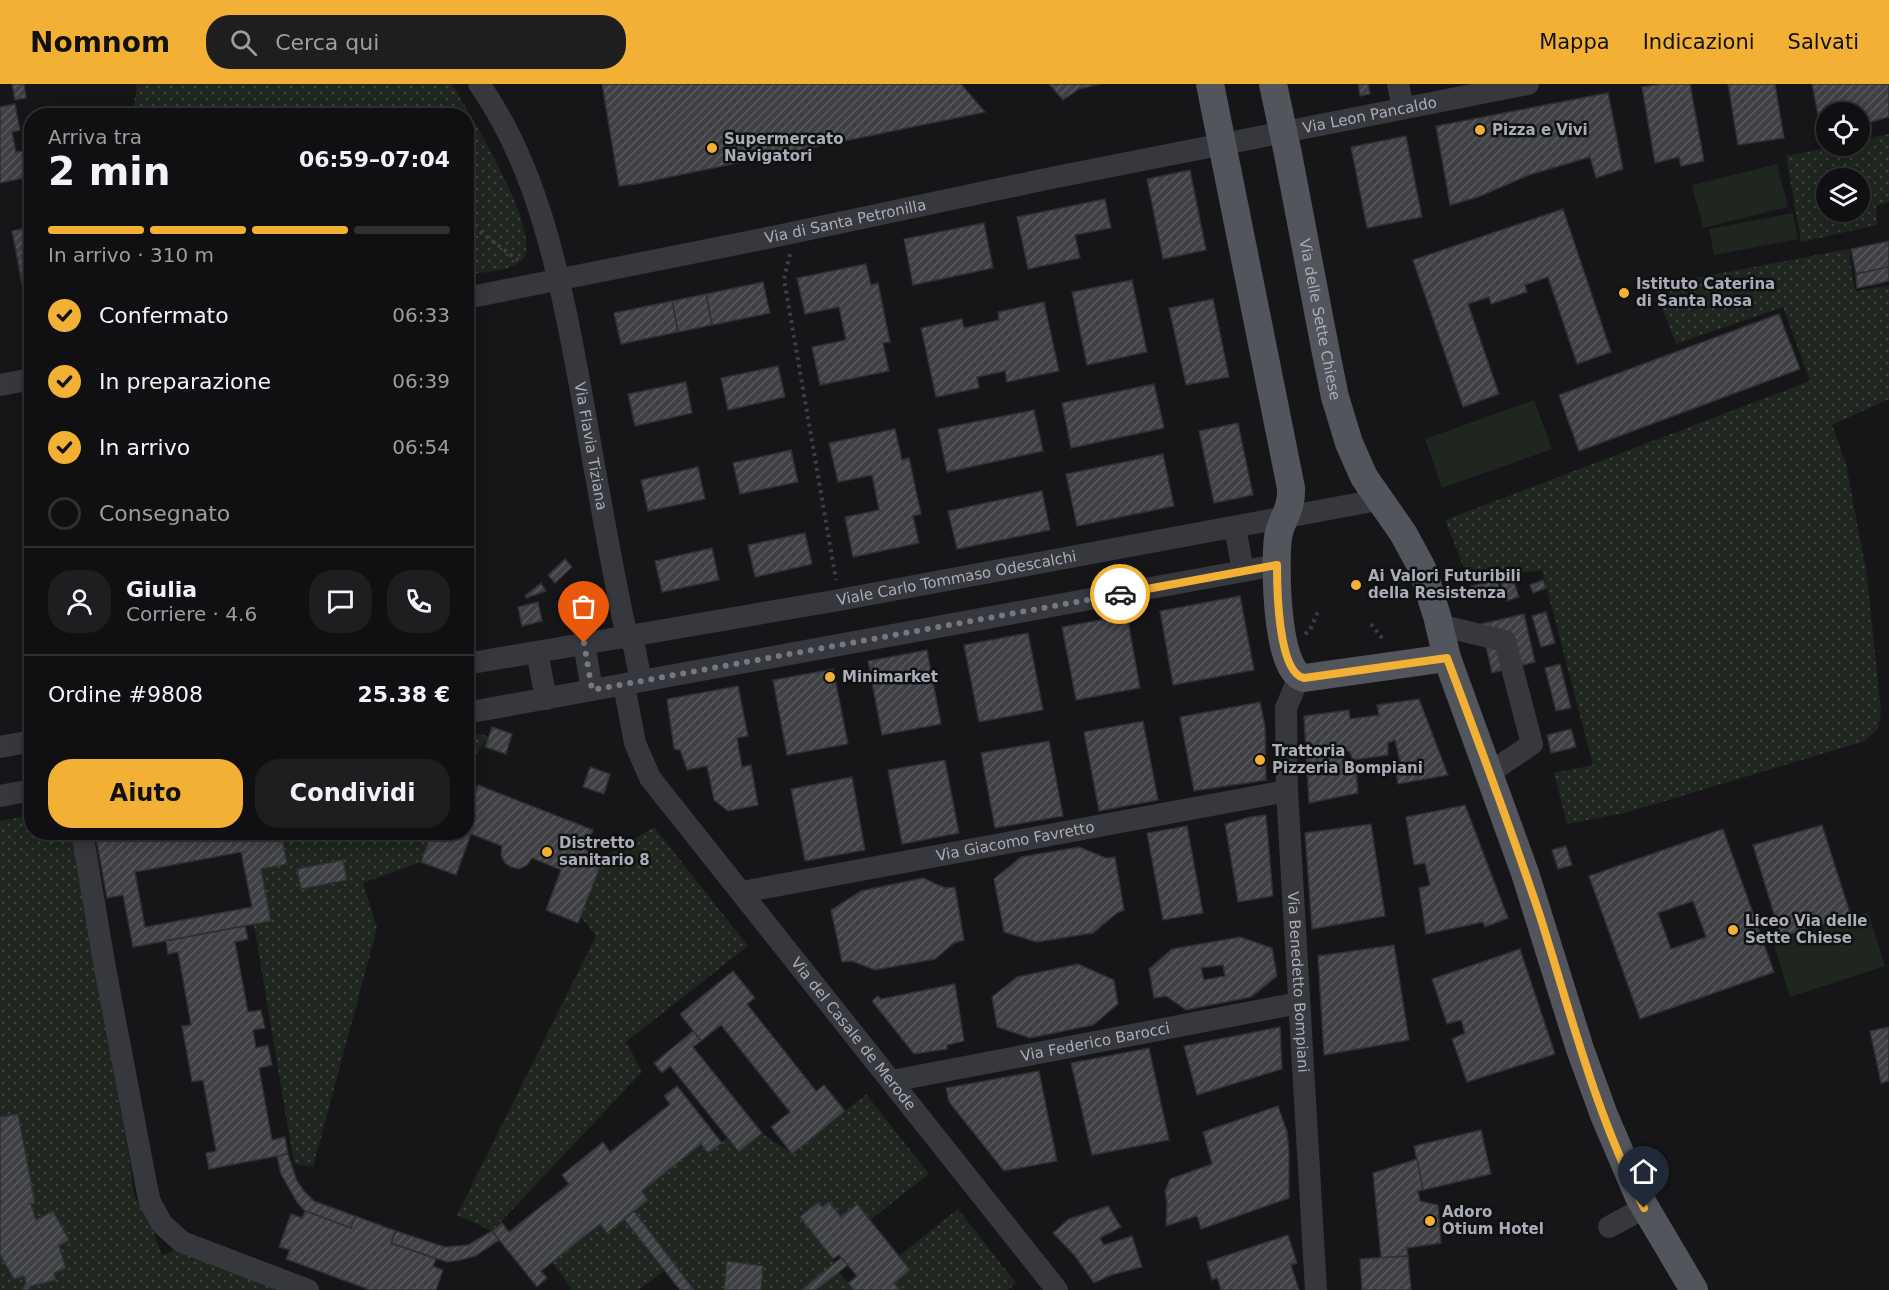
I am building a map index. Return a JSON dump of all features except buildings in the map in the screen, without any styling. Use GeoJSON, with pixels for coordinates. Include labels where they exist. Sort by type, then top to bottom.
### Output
{"type":"FeatureCollection","features":[{"type":"Feature","properties":{"kind":"main road"},"geometry":{"type":"LineString","coordinates":[[1210,84],[1291,488],[1291,504],[1279,535],[1277,565],[1284,646],[1290,665],[1299,677],[1304,678],[1447,658],[1490,772],[1592,1081],[1624,1165],[1644,1208],[1694,1290]]}},
{"type":"Feature","properties":{"kind":"main road","name":"Via delle Sette Chiese"},"geometry":{"type":"LineString","coordinates":[[1273,84],[1335,397],[1355,460],[1378,500],[1415,552],[1426,578],[1447,658]]}},
{"type":"Feature","properties":{"kind":"street","name":"Via Flavia Tiziana"},"geometry":{"type":"LineString","coordinates":[[479,84],[501,118],[528,175],[558,280],[572,340],[624,625],[634,646],[632,683]]}},
{"type":"Feature","properties":{"kind":"street"},"geometry":{"type":"LineString","coordinates":[[1398,84],[1403,108]]}},
{"type":"Feature","properties":{"kind":"street","name":"Via Leon Pancaldo"},"geometry":{"type":"LineString","coordinates":[[1283,133],[1528,84]]}},
{"type":"Feature","properties":{"kind":"street"},"geometry":{"type":"LineString","coordinates":[[1223,145],[1283,133]]}},
{"type":"Feature","properties":{"kind":"street","name":"Via di Santa Petronilla"},"geometry":{"type":"LineString","coordinates":[[474,296],[1223,145]]}},
{"type":"Feature","properties":{"kind":"street"},"geometry":{"type":"LineString","coordinates":[[0,385],[24,380]]}},
{"type":"Feature","properties":{"kind":"street","name":"Viale Carlo Tommaso Odescalchi"},"geometry":{"type":"LineString","coordinates":[[474,663],[584,643],[624,625],[839,600],[1378,500]]}},
{"type":"Feature","properties":{"kind":"street"},"geometry":{"type":"LineString","coordinates":[[1235,527],[1243,571]]}},
{"type":"Feature","properties":{"kind":"street"},"geometry":{"type":"LineString","coordinates":[[475,711],[1277,565]]}},
{"type":"Feature","properties":{"kind":"street"},"geometry":{"type":"LineString","coordinates":[[1439,625],[1505,641],[1532,744],[1490,772]]}},
{"type":"Feature","properties":{"kind":"street"},"geometry":{"type":"LineString","coordinates":[[584,643],[592,690]]}},
{"type":"Feature","properties":{"kind":"street"},"geometry":{"type":"LineString","coordinates":[[537,652],[546,699]]}},
{"type":"Feature","properties":{"kind":"street","name":"Via Benedetto Bompiani"},"geometry":{"type":"LineString","coordinates":[[1299,677],[1286,708],[1287,791],[1317,1290]]}},
{"type":"Feature","properties":{"kind":"street","name":"Via del Casale de Merode"},"geometry":{"type":"LineString","coordinates":[[632,683],[637,751],[650,778],[1057,1290]]}},
{"type":"Feature","properties":{"kind":"street"},"geometry":{"type":"LineString","coordinates":[[0,747],[24,742]]}},
{"type":"Feature","properties":{"kind":"street","name":"Via Giacomo Favretto"},"geometry":{"type":"LineString","coordinates":[[742,892],[1287,791]]}},
{"type":"Feature","properties":{"kind":"street"},"geometry":{"type":"LineString","coordinates":[[0,796],[24,792]]}},
{"type":"Feature","properties":{"kind":"street"},"geometry":{"type":"LineString","coordinates":[[83,840],[140,1155],[150,1202],[155,1213],[162,1224],[182,1242],[308,1290]]}},
{"type":"Feature","properties":{"kind":"street","name":"Via Federico Barocci"},"geometry":{"type":"LineString","coordinates":[[892,1080],[1299,1003]]}},
{"type":"Feature","properties":{"kind":"street"},"geometry":{"type":"LineString","coordinates":[[1609,1227],[1644,1208]]}},
{"type":"Feature","properties":{"kind":"path"},"geometry":{"type":"LineString","coordinates":[[474,229],[518,260]]}},
{"type":"Feature","properties":{"kind":"path"},"geometry":{"type":"LineString","coordinates":[[792,248],[784,279],[839,600]]}},
{"type":"Feature","properties":{"kind":"path"},"geometry":{"type":"LineString","coordinates":[[1302,637],[1310,630],[1319,609]]}},
{"type":"Feature","properties":{"kind":"path"},"geometry":{"type":"LineString","coordinates":[[1371,624],[1388,645]]}},
{"type":"Feature","properties":{"kind":"shaded area"},"geometry":{"type":"Polygon","coordinates":[[[137,84],[452,84],[466,108],[136,108],[137,84]]]}},
{"type":"Feature","properties":{"kind":"shaded area"},"geometry":{"type":"Polygon","coordinates":[[[474,122],[514,200],[527,245],[523,259],[518,263],[505,269],[474,274],[474,122]]]}},
{"type":"Feature","properties":{"kind":"shaded area"},"geometry":{"type":"Polygon","coordinates":[[[1889,134],[1889,202],[1876,206],[1877,225],[1801,242],[1786,156],[1816,150],[1816,156],[1870,156],[1870,138],[1889,134]]]}},
{"type":"Feature","properties":{"kind":"shaded area"},"geometry":{"type":"Polygon","coordinates":[[[1777,164],[1788,207],[1703,228],[1692,185],[1777,164]]]}},
{"type":"Feature","properties":{"kind":"shaded area"},"geometry":{"type":"Polygon","coordinates":[[[1793,213],[1798,239],[1714,255],[1709,229],[1793,213]]]}},
{"type":"Feature","properties":{"kind":"shaded area"},"geometry":{"type":"Polygon","coordinates":[[[1849,249],[1856,291],[1889,285],[1889,399],[1832,425],[1846,464],[1867,576],[1881,712],[1878,729],[1865,741],[1625,813],[1567,824],[1554,773],[1593,765],[1542,570],[1469,580],[1445,520],[1810,381],[1783,307],[1676,344],[1654,286],[1849,249]]]}},
{"type":"Feature","properties":{"kind":"shaded area"},"geometry":{"type":"Polygon","coordinates":[[[1534,400],[1552,449],[1442,488],[1425,439],[1534,400]]]}},
{"type":"Feature","properties":{"kind":"shaded area"},"geometry":{"type":"Polygon","coordinates":[[[474,734],[489,736],[474,757],[474,734]]]}},
{"type":"Feature","properties":{"kind":"shaded area"},"geometry":{"type":"Polygon","coordinates":[[[24,816],[24,840],[72,840],[134,1195],[150,1223],[162,1255],[179,1249],[279,1290],[0,1290],[0,821],[24,816]]]}},
{"type":"Feature","properties":{"kind":"shaded area"},"geometry":{"type":"Polygon","coordinates":[[[654,827],[748,946],[626,1042],[642,1072],[492,1231],[457,1215],[596,936],[581,917],[604,857],[654,827]]]}},
{"type":"Feature","properties":{"kind":"shaded area"},"geometry":{"type":"Polygon","coordinates":[[[282,840],[429,840],[421,862],[363,883],[377,928],[313,1167],[294,1164],[254,925],[271,921],[261,869],[287,864],[282,840]]]}},
{"type":"Feature","properties":{"kind":"shaded area"},"geometry":{"type":"Polygon","coordinates":[[[1868,912],[1885,966],[1790,997],[1773,942],[1868,912]]]}},
{"type":"Feature","properties":{"kind":"shaded area"},"geometry":{"type":"Polygon","coordinates":[[[866,1094],[929,1174],[870,1220],[857,1204],[841,1217],[829,1202],[822,1207],[818,1202],[800,1217],[835,1263],[801,1290],[761,1290],[763,1266],[728,1261],[724,1290],[694,1290],[634,1211],[648,1200],[642,1191],[701,1144],[709,1153],[727,1138],[739,1152],[762,1133],[792,1154],[866,1094]]]}},
{"type":"Feature","properties":{"kind":"shaded area"},"geometry":{"type":"Polygon","coordinates":[[[958,1209],[1016,1283],[1008,1290],[900,1290],[894,1283],[910,1270],[899,1256],[958,1209]]]}},
{"type":"Feature","properties":{"kind":"shaded area"},"geometry":{"type":"Polygon","coordinates":[[[624,1219],[665,1270],[639,1290],[572,1290],[552,1262],[600,1224],[624,1219]]]}},
{"type":"Feature","properties":{"kind":"shaded area"},"geometry":{"type":"Polygon","coordinates":[[[839,1272],[854,1290],[816,1290],[839,1272]]]}},
{"type":"Feature","properties":{"kind":"way so far"},"geometry":{"type":"LineString","coordinates":[[584,643],[592,690],[1120,594]]}},
{"type":"Feature","properties":{"kind":"place","name":"Pizza e Vivi"},"geometry":{"type":"Point","coordinates":[1480,130]}},
{"type":"Feature","properties":{"kind":"place","name":"Supermercato Navigatori"},"geometry":{"type":"Point","coordinates":[712,148]}},
{"type":"Feature","properties":{"kind":"place","name":"Istituto Caterina di Santa Rosa"},"geometry":{"type":"Point","coordinates":[1624,293]}},
{"type":"Feature","properties":{"kind":"place","name":"Ai Valori Futuribili della Resistenza"},"geometry":{"type":"Point","coordinates":[1356,585]}},
{"type":"Feature","properties":{"kind":"place","name":"Minimarket"},"geometry":{"type":"Point","coordinates":[830,677]}},
{"type":"Feature","properties":{"kind":"place","name":"Trattoria Pizzeria Bompiani"},"geometry":{"type":"Point","coordinates":[1260,760]}},
{"type":"Feature","properties":{"kind":"place","name":"Distretto sanitario 8"},"geometry":{"type":"Point","coordinates":[547,852]}},
{"type":"Feature","properties":{"kind":"place","name":"Liceo Via delle Sette Chiese"},"geometry":{"type":"Point","coordinates":[1733,930]}},
{"type":"Feature","properties":{"kind":"place","name":"Adoro Otium Hotel"},"geometry":{"type":"Point","coordinates":[1430,1221]}},
{"type":"Feature","properties":{"kind":"route"},"geometry":{"type":"LineString","coordinates":[[1120,594],[1277,565],[1284,646],[1290,665],[1299,677],[1447,658],[1525,873],[1580,1049],[1624,1165],[1644,1208]]}}]}
